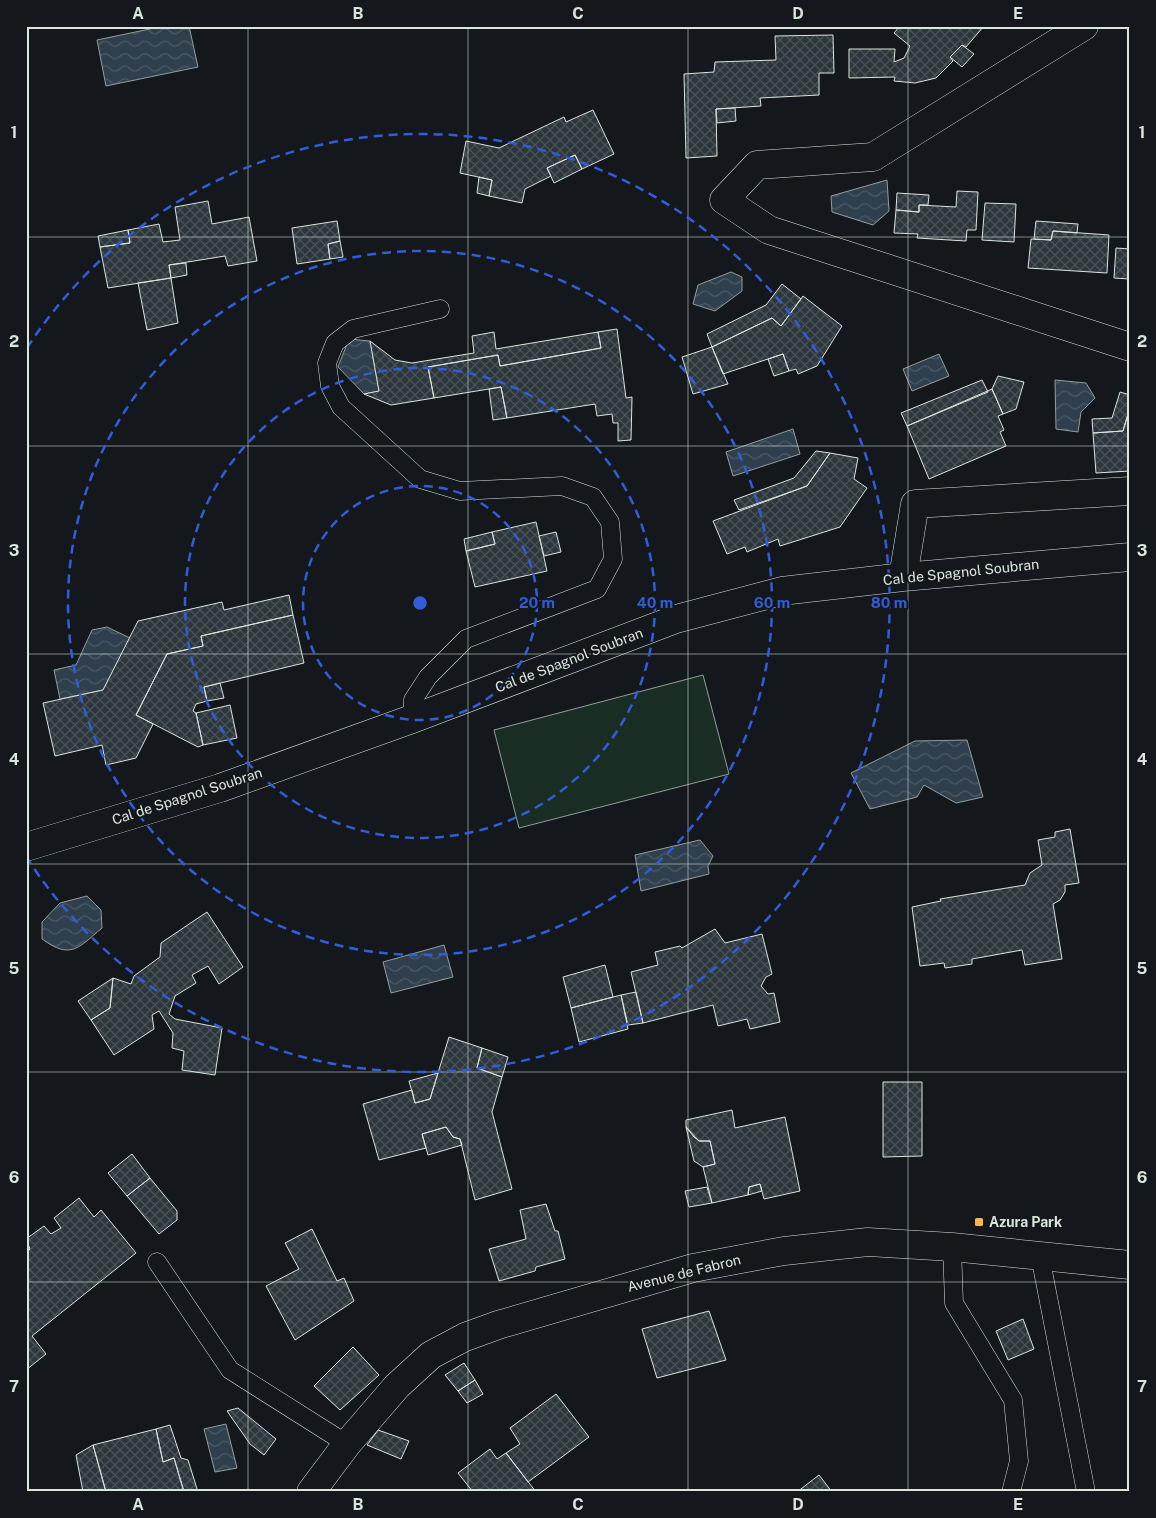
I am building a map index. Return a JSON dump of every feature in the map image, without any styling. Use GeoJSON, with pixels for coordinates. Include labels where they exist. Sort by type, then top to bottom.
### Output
{"type":"FeatureCollection","features":[{"type":"Feature","properties":{"kind":"street"},"geometry":{"type":"LineString","coordinates":[[1084,26],[873,158],[758,165],[724,200],[769,230],[1130,347]]}},
{"type":"Feature","properties":{"kind":"street"},"geometry":{"type":"LineString","coordinates":[[902,577],[915,504],[1130,491]]}},
{"type":"Feature","properties":{"kind":"street","name":"Cal de Spagnol Soubran"},"geometry":{"type":"LineString","coordinates":[[26,847],[220,788],[412,719],[676,619],[782,591],[902,577],[1130,557]]}},
{"type":"Feature","properties":{"kind":"street","name":"Avenue de Fabron"},"geometry":{"type":"LineString","coordinates":[[311,1492],[347,1444],[396,1386],[430,1355],[465,1337],[498,1325],[693,1268],[784,1251],[868,1242],[952,1247],[1130,1265]]}},
{"type":"Feature","properties":{"kind":"lane"},"geometry":{"type":"LineString","coordinates":[[412,719],[413,700],[428,677],[466,639],[597,589],[613,559],[610,522],[593,497],[562,486],[460,492],[420,479],[341,407],[330,386],[327,363],[336,343],[353,329],[440,309]]}},
{"type":"Feature","properties":{"kind":"lane"},"geometry":{"type":"LineString","coordinates":[[952,1247],[954,1303],[1013,1400],[1019,1461],[1011,1492]]}},
{"type":"Feature","properties":{"kind":"lane"},"geometry":{"type":"LineString","coordinates":[[1040,1256],[1086,1492]]}},
{"type":"Feature","properties":{"kind":"lane"},"geometry":{"type":"LineString","coordinates":[[157,1262],[230,1370],[347,1444]]}},
{"type":"Feature","properties":{"kind":"green space"},"geometry":{"type":"Polygon","coordinates":[[[703,675],[729,774],[519,828],[494,730],[703,675]]]}},
{"type":"Feature","properties":{"kind":"water"},"geometry":{"type":"Polygon","coordinates":[[[164,26],[189,26],[198,67],[106,86],[97,40],[164,26]]]}},
{"type":"Feature","properties":{"kind":"water"},"geometry":{"type":"Polygon","coordinates":[[[887,180],[889,211],[873,225],[832,212],[831,196],[887,180]]]}},
{"type":"Feature","properties":{"kind":"water"},"geometry":{"type":"Polygon","coordinates":[[[731,272],[742,277],[742,291],[715,311],[693,304],[698,285],[731,272]]]}},
{"type":"Feature","properties":{"kind":"water"},"geometry":{"type":"Polygon","coordinates":[[[349,339],[370,341],[379,391],[364,394],[338,367],[349,339]]]}},
{"type":"Feature","properties":{"kind":"water"},"geometry":{"type":"Polygon","coordinates":[[[939,354],[949,376],[912,391],[903,369],[939,354]]]}},
{"type":"Feature","properties":{"kind":"water"},"geometry":{"type":"Polygon","coordinates":[[[1055,380],[1086,383],[1095,398],[1081,412],[1078,432],[1056,429],[1055,380]]]}},
{"type":"Feature","properties":{"kind":"water"},"geometry":{"type":"Polygon","coordinates":[[[793,429],[800,454],[733,476],[726,452],[793,429]]]}},
{"type":"Feature","properties":{"kind":"water"},"geometry":{"type":"Polygon","coordinates":[[[107,627],[130,638],[103,690],[60,699],[54,670],[76,665],[92,630],[107,627]]]}},
{"type":"Feature","properties":{"kind":"water"},"geometry":{"type":"Polygon","coordinates":[[[967,740],[983,797],[956,803],[924,785],[917,797],[870,809],[851,773],[915,741],[967,740]]]}},
{"type":"Feature","properties":{"kind":"water"},"geometry":{"type":"Polygon","coordinates":[[[700,840],[713,856],[708,866],[709,874],[641,891],[635,855],[700,840]]]}},
{"type":"Feature","properties":{"kind":"water"},"geometry":{"type":"Polygon","coordinates":[[[87,896],[101,910],[102,928],[74,949],[60,949],[42,939],[42,922],[60,903],[87,896]]]}},
{"type":"Feature","properties":{"kind":"water"},"geometry":{"type":"Polygon","coordinates":[[[444,945],[453,977],[391,993],[383,962],[444,945]]]}},
{"type":"Feature","properties":{"kind":"water"},"geometry":{"type":"Polygon","coordinates":[[[226,1424],[237,1468],[215,1472],[204,1429],[226,1424]]]}},
{"type":"Feature","properties":{"kind":"building"},"geometry":{"type":"Polygon","coordinates":[[[900,26],[984,26],[966,47],[962,45],[950,57],[953,61],[936,78],[915,83],[894,81],[895,77],[849,78],[849,49],[895,49],[894,62],[904,58],[910,46],[894,33],[900,26]]]}},
{"type":"Feature","properties":{"kind":"building"},"geometry":{"type":"Polygon","coordinates":[[[833,35],[834,73],[819,73],[819,95],[760,98],[761,106],[716,109],[717,156],[686,158],[684,74],[714,72],[715,62],[776,60],[775,36],[833,35]]]}},
{"type":"Feature","properties":{"kind":"building"},"geometry":{"type":"Polygon","coordinates":[[[962,45],[974,54],[962,67],[950,57],[962,45]]]}},
{"type":"Feature","properties":{"kind":"building"},"geometry":{"type":"Polygon","coordinates":[[[735,108],[736,121],[717,123],[716,109],[735,108]]]}},
{"type":"Feature","properties":{"kind":"building"},"geometry":{"type":"Polygon","coordinates":[[[593,110],[614,154],[582,169],[575,155],[547,168],[551,176],[525,189],[522,203],[489,196],[492,180],[460,173],[466,141],[499,148],[564,117],[566,122],[593,110]]]}},
{"type":"Feature","properties":{"kind":"building"},"geometry":{"type":"Polygon","coordinates":[[[575,155],[582,169],[554,183],[547,168],[575,155]]]}},
{"type":"Feature","properties":{"kind":"building"},"geometry":{"type":"Polygon","coordinates":[[[479,177],[492,180],[489,196],[477,193],[479,177]]]}},
{"type":"Feature","properties":{"kind":"building"},"geometry":{"type":"Polygon","coordinates":[[[957,191],[978,192],[976,230],[967,230],[966,241],[917,238],[918,234],[894,233],[896,210],[919,212],[919,205],[956,207],[957,191]]]}},
{"type":"Feature","properties":{"kind":"building"},"geometry":{"type":"Polygon","coordinates":[[[897,193],[929,195],[928,205],[919,205],[919,212],[896,210],[897,193]]]}},
{"type":"Feature","properties":{"kind":"building"},"geometry":{"type":"Polygon","coordinates":[[[208,201],[212,224],[249,217],[257,261],[228,266],[225,256],[169,265],[171,278],[108,288],[100,247],[130,243],[128,230],[159,224],[163,242],[180,240],[175,207],[208,201]]]}},
{"type":"Feature","properties":{"kind":"building"},"geometry":{"type":"Polygon","coordinates":[[[985,203],[1016,204],[1014,242],[982,240],[985,203]]]}},
{"type":"Feature","properties":{"kind":"building"},"geometry":{"type":"Polygon","coordinates":[[[337,221],[340,241],[328,244],[330,259],[297,264],[292,228],[337,221]]]}},
{"type":"Feature","properties":{"kind":"building"},"geometry":{"type":"Polygon","coordinates":[[[1036,221],[1078,224],[1077,233],[1053,231],[1051,240],[1034,239],[1036,221]]]}},
{"type":"Feature","properties":{"kind":"building"},"geometry":{"type":"Polygon","coordinates":[[[128,230],[130,243],[100,247],[98,236],[128,230]]]}},
{"type":"Feature","properties":{"kind":"building"},"geometry":{"type":"Polygon","coordinates":[[[1053,231],[1109,235],[1107,273],[1028,268],[1031,239],[1051,240],[1053,231]]]}},
{"type":"Feature","properties":{"kind":"building"},"geometry":{"type":"Polygon","coordinates":[[[340,241],[343,257],[330,259],[328,244],[340,241]]]}},
{"type":"Feature","properties":{"kind":"building"},"geometry":{"type":"Polygon","coordinates":[[[1116,248],[1130,249],[1130,279],[1114,278],[1116,248]]]}},
{"type":"Feature","properties":{"kind":"building"},"geometry":{"type":"Polygon","coordinates":[[[186,263],[187,275],[171,278],[169,265],[186,263]]]}},
{"type":"Feature","properties":{"kind":"building"},"geometry":{"type":"Polygon","coordinates":[[[171,278],[178,323],[147,330],[138,283],[171,278]]]}},
{"type":"Feature","properties":{"kind":"building"},"geometry":{"type":"Polygon","coordinates":[[[782,284],[801,299],[781,326],[772,318],[712,347],[707,334],[766,305],[782,284]]]}},
{"type":"Feature","properties":{"kind":"building"},"geometry":{"type":"Polygon","coordinates":[[[803,296],[842,326],[817,366],[798,374],[796,369],[789,371],[783,354],[723,374],[712,347],[772,318],[781,326],[803,296]]]}},
{"type":"Feature","properties":{"kind":"building"},"geometry":{"type":"Polygon","coordinates":[[[617,329],[626,398],[632,397],[631,440],[618,441],[618,423],[613,423],[612,414],[597,416],[595,404],[507,418],[501,387],[434,398],[428,367],[498,355],[500,366],[601,348],[598,332],[617,329]]]}},
{"type":"Feature","properties":{"kind":"building"},"geometry":{"type":"Polygon","coordinates":[[[494,332],[496,349],[598,332],[601,348],[500,366],[498,355],[428,367],[434,398],[391,405],[364,394],[379,391],[370,341],[395,360],[412,363],[474,353],[472,336],[494,332]]]}},
{"type":"Feature","properties":{"kind":"building"},"geometry":{"type":"Polygon","coordinates":[[[712,347],[728,384],[693,394],[682,357],[712,347]]]}},
{"type":"Feature","properties":{"kind":"building"},"geometry":{"type":"Polygon","coordinates":[[[783,354],[789,371],[774,376],[768,359],[783,354]]]}},
{"type":"Feature","properties":{"kind":"building"},"geometry":{"type":"Polygon","coordinates":[[[998,376],[1024,382],[1016,409],[1003,414],[992,389],[998,376]]]}},
{"type":"Feature","properties":{"kind":"building"},"geometry":{"type":"Polygon","coordinates":[[[982,380],[988,392],[907,426],[901,413],[982,380]]]}},
{"type":"Feature","properties":{"kind":"building"},"geometry":{"type":"Polygon","coordinates":[[[501,387],[507,418],[493,420],[489,389],[501,387]]]}},
{"type":"Feature","properties":{"kind":"building"},"geometry":{"type":"Polygon","coordinates":[[[992,389],[1003,414],[998,416],[1004,430],[1000,432],[1006,446],[929,479],[907,426],[992,389]]]}},
{"type":"Feature","properties":{"kind":"building"},"geometry":{"type":"Polygon","coordinates":[[[1120,392],[1130,395],[1130,407],[1123,431],[1093,433],[1092,419],[1112,418],[1120,392]]]}},
{"type":"Feature","properties":{"kind":"building"},"geometry":{"type":"Polygon","coordinates":[[[1130,407],[1130,471],[1096,473],[1093,433],[1123,431],[1130,407]]]}},
{"type":"Feature","properties":{"kind":"building"},"geometry":{"type":"Polygon","coordinates":[[[816,451],[830,453],[807,486],[739,510],[734,500],[794,478],[816,451]]]}},
{"type":"Feature","properties":{"kind":"building"},"geometry":{"type":"Polygon","coordinates":[[[830,453],[858,458],[854,479],[867,488],[840,527],[780,546],[778,539],[747,552],[745,547],[727,554],[713,521],[807,486],[830,453]]]}},
{"type":"Feature","properties":{"kind":"building"},"geometry":{"type":"Polygon","coordinates":[[[536,522],[547,571],[475,587],[466,551],[495,544],[492,532],[536,522]]]}},
{"type":"Feature","properties":{"kind":"building"},"geometry":{"type":"Polygon","coordinates":[[[492,532],[495,544],[466,551],[464,539],[492,532]]]}},
{"type":"Feature","properties":{"kind":"building"},"geometry":{"type":"Polygon","coordinates":[[[556,532],[561,552],[544,556],[539,536],[556,532]]]}},
{"type":"Feature","properties":{"kind":"building"},"geometry":{"type":"Polygon","coordinates":[[[289,595],[293,615],[201,636],[203,646],[167,654],[136,715],[153,724],[136,758],[106,765],[102,745],[55,756],[43,703],[103,690],[138,621],[222,602],[224,610],[289,595]]]}},
{"type":"Feature","properties":{"kind":"building"},"geometry":{"type":"Polygon","coordinates":[[[293,615],[304,663],[204,687],[207,701],[196,704],[193,711],[196,713],[203,745],[198,747],[136,715],[167,654],[203,646],[201,636],[293,615]]]}},
{"type":"Feature","properties":{"kind":"building"},"geometry":{"type":"Polygon","coordinates":[[[220,683],[224,698],[207,701],[204,687],[220,683]]]}},
{"type":"Feature","properties":{"kind":"building"},"geometry":{"type":"Polygon","coordinates":[[[230,705],[237,738],[203,745],[196,713],[230,705]]]}},
{"type":"Feature","properties":{"kind":"building"},"geometry":{"type":"Polygon","coordinates":[[[1070,829],[1079,883],[1065,885],[1065,892],[1060,900],[1053,904],[1062,959],[1025,965],[1022,950],[972,959],[972,964],[945,968],[944,963],[920,966],[912,907],[941,901],[940,899],[1025,885],[1030,873],[1042,865],[1038,840],[1055,837],[1055,832],[1070,829]]]}},
{"type":"Feature","properties":{"kind":"building"},"geometry":{"type":"Polygon","coordinates":[[[207,912],[243,967],[219,984],[208,966],[192,975],[196,983],[175,996],[169,1014],[175,1019],[222,1028],[215,1075],[182,1070],[184,1051],[172,1048],[173,1033],[159,1011],[152,1015],[154,1029],[114,1055],[91,1020],[110,1008],[113,978],[131,984],[134,976],[160,957],[161,943],[207,912]]]}},
{"type":"Feature","properties":{"kind":"building"},"geometry":{"type":"Polygon","coordinates":[[[715,929],[725,943],[762,934],[772,974],[766,977],[761,986],[768,994],[774,993],[780,1022],[750,1029],[747,1019],[718,1026],[713,1005],[643,1023],[631,972],[658,965],[655,952],[680,946],[682,948],[715,929]]]}},
{"type":"Feature","properties":{"kind":"building"},"geometry":{"type":"Polygon","coordinates":[[[605,965],[613,997],[571,1008],[563,977],[605,965]]]}},
{"type":"Feature","properties":{"kind":"building"},"geometry":{"type":"Polygon","coordinates":[[[113,978],[110,1008],[91,1020],[78,1001],[113,978]]]}},
{"type":"Feature","properties":{"kind":"building"},"geometry":{"type":"Polygon","coordinates":[[[636,992],[643,1023],[628,1025],[621,995],[636,992]]]}},
{"type":"Feature","properties":{"kind":"building"},"geometry":{"type":"Polygon","coordinates":[[[621,995],[628,1029],[579,1042],[571,1008],[621,995]]]}},
{"type":"Feature","properties":{"kind":"building"},"geometry":{"type":"Polygon","coordinates":[[[449,1037],[482,1048],[477,1068],[502,1077],[492,1112],[512,1189],[475,1200],[460,1139],[453,1137],[446,1127],[422,1134],[426,1148],[379,1160],[363,1104],[412,1090],[415,1103],[430,1099],[449,1037]]]}},
{"type":"Feature","properties":{"kind":"building"},"geometry":{"type":"Polygon","coordinates":[[[482,1048],[508,1057],[502,1077],[477,1068],[482,1048]]]}},
{"type":"Feature","properties":{"kind":"building"},"geometry":{"type":"Polygon","coordinates":[[[438,1073],[430,1099],[415,1103],[409,1081],[438,1073]]]}},
{"type":"Feature","properties":{"kind":"building"},"geometry":{"type":"Polygon","coordinates":[[[883,1082],[922,1082],[922,1156],[883,1157],[883,1082]]]}},
{"type":"Feature","properties":{"kind":"building"},"geometry":{"type":"Polygon","coordinates":[[[732,1110],[735,1128],[785,1117],[800,1191],[764,1199],[760,1184],[749,1187],[748,1195],[712,1203],[703,1167],[715,1164],[710,1141],[699,1141],[694,1137],[686,1127],[686,1120],[732,1110]]]}},
{"type":"Feature","properties":{"kind":"building"},"geometry":{"type":"Polygon","coordinates":[[[446,1127],[453,1137],[460,1139],[462,1145],[428,1155],[422,1134],[446,1127]]]}},
{"type":"Feature","properties":{"kind":"building"},"geometry":{"type":"Polygon","coordinates":[[[686,1127],[699,1141],[710,1141],[715,1164],[703,1167],[694,1161],[686,1127]]]}},
{"type":"Feature","properties":{"kind":"building"},"geometry":{"type":"Polygon","coordinates":[[[132,1154],[150,1178],[127,1196],[108,1173],[132,1154]]]}},
{"type":"Feature","properties":{"kind":"building"},"geometry":{"type":"Polygon","coordinates":[[[150,1178],[177,1211],[177,1220],[159,1234],[127,1196],[150,1178]]]}},
{"type":"Feature","properties":{"kind":"building"},"geometry":{"type":"Polygon","coordinates":[[[760,1184],[762,1191],[748,1195],[749,1187],[760,1184]]]}},
{"type":"Feature","properties":{"kind":"building"},"geometry":{"type":"Polygon","coordinates":[[[707,1187],[712,1203],[689,1207],[685,1191],[707,1187]]]}},
{"type":"Feature","properties":{"kind":"building"},"geometry":{"type":"Polygon","coordinates":[[[79,1198],[94,1217],[101,1210],[136,1253],[32,1336],[46,1354],[26,1370],[26,1253],[30,1249],[26,1239],[44,1226],[51,1234],[61,1228],[54,1218],[79,1198]]]}},
{"type":"Feature","properties":{"kind":"building"},"geometry":{"type":"Polygon","coordinates":[[[546,1204],[555,1231],[558,1231],[565,1259],[536,1267],[535,1271],[499,1281],[489,1249],[526,1239],[520,1210],[546,1204]]]}},
{"type":"Feature","properties":{"kind":"building"},"geometry":{"type":"Polygon","coordinates":[[[312,1229],[337,1281],[344,1278],[354,1301],[295,1340],[266,1286],[299,1269],[285,1243],[312,1229]]]}},
{"type":"Feature","properties":{"kind":"building"},"geometry":{"type":"Polygon","coordinates":[[[709,1311],[726,1360],[657,1378],[642,1329],[709,1311]]]}},
{"type":"Feature","properties":{"kind":"building"},"geometry":{"type":"Polygon","coordinates":[[[1023,1319],[1034,1349],[1008,1360],[996,1331],[1023,1319]]]}},
{"type":"Feature","properties":{"kind":"building"},"geometry":{"type":"Polygon","coordinates":[[[353,1347],[379,1375],[340,1410],[314,1386],[353,1347]]]}},
{"type":"Feature","properties":{"kind":"building"},"geometry":{"type":"Polygon","coordinates":[[[464,1363],[475,1380],[458,1391],[445,1375],[464,1363]]]}},
{"type":"Feature","properties":{"kind":"building"},"geometry":{"type":"Polygon","coordinates":[[[475,1380],[483,1394],[467,1403],[458,1391],[475,1380]]]}},
{"type":"Feature","properties":{"kind":"building"},"geometry":{"type":"Polygon","coordinates":[[[556,1394],[589,1437],[528,1482],[506,1453],[520,1444],[510,1428],[556,1394]]]}},
{"type":"Feature","properties":{"kind":"building"},"geometry":{"type":"Polygon","coordinates":[[[238,1408],[276,1439],[264,1455],[250,1444],[227,1411],[238,1408]]]}},
{"type":"Feature","properties":{"kind":"building"},"geometry":{"type":"Polygon","coordinates":[[[170,1425],[181,1458],[188,1460],[198,1492],[184,1492],[174,1458],[163,1462],[156,1429],[170,1425]]]}},
{"type":"Feature","properties":{"kind":"building"},"geometry":{"type":"Polygon","coordinates":[[[156,1429],[163,1462],[174,1458],[184,1492],[106,1492],[93,1445],[156,1429]]]}},
{"type":"Feature","properties":{"kind":"building"},"geometry":{"type":"Polygon","coordinates":[[[378,1430],[409,1441],[401,1459],[367,1445],[378,1430]]]}},
{"type":"Feature","properties":{"kind":"building"},"geometry":{"type":"Polygon","coordinates":[[[93,1445],[106,1492],[83,1492],[76,1455],[93,1445]]]}},
{"type":"Feature","properties":{"kind":"building"},"geometry":{"type":"Polygon","coordinates":[[[490,1449],[497,1459],[506,1453],[536,1492],[473,1492],[458,1473],[490,1449]]]}},
{"type":"Feature","properties":{"kind":"building"},"geometry":{"type":"Polygon","coordinates":[[[819,1475],[832,1492],[797,1492],[819,1475]]]}},
{"type":"Feature","properties":{"kind":"place","name":"Azura Park"},"geometry":{"type":"Point","coordinates":[979,1222]}}]}
